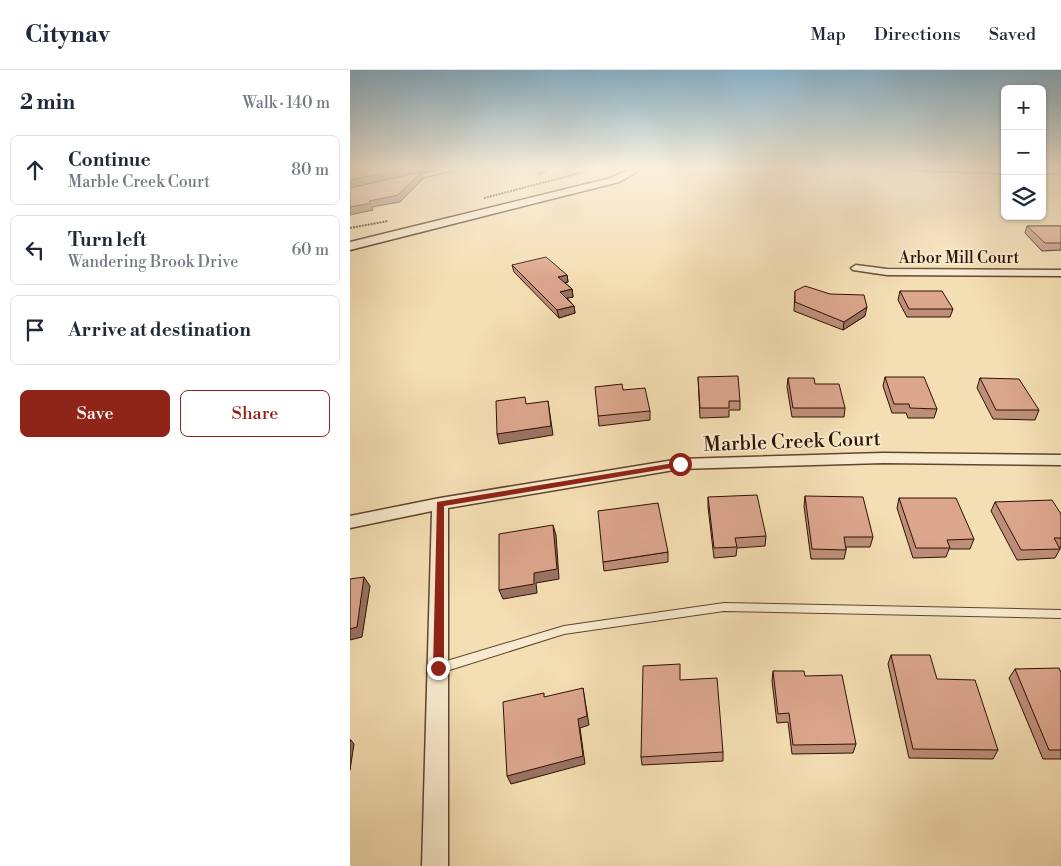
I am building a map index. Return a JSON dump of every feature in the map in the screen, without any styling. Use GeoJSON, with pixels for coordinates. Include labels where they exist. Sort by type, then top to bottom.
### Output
{"type":"FeatureCollection","features":[{"type":"Feature","properties":{"kind":"street"},"geometry":{"type":"LineString","coordinates":[[350,246],[514,205]]}},
{"type":"Feature","properties":{"kind":"street","name":"Arbor Mill Court"},"geometry":{"type":"LineString","coordinates":[[856,268],[887,272],[1061,273]]}},
{"type":"Feature","properties":{"kind":"street","name":"Marble Creek Court"},"geometry":{"type":"LineString","coordinates":[[350,522],[440,504],[680,464],[883,458],[1061,460]]}},
{"type":"Feature","properties":{"kind":"street"},"geometry":{"type":"LineString","coordinates":[[435,866],[440,504]]}},
{"type":"Feature","properties":{"kind":"lane"},"geometry":{"type":"LineString","coordinates":[[438,668],[564,630],[724,607],[1061,614]]}},
{"type":"Feature","properties":{"kind":"path"},"geometry":{"type":"LineString","coordinates":[[350,228],[394,220]]}},
{"type":"Feature","properties":{"kind":"building"},"geometry":{"type":"Polygon","coordinates":[[[1027,226],[1061,226],[1061,243],[1045,243],[1027,226]]]}},
{"type":"Feature","properties":{"kind":"building"},"geometry":{"type":"Polygon","coordinates":[[[546,257],[567,275],[558,277],[572,289],[560,292],[574,306],[557,310],[512,265],[546,257]]]}},
{"type":"Feature","properties":{"kind":"building"},"geometry":{"type":"Polygon","coordinates":[[[805,286],[830,294],[864,295],[867,307],[844,322],[795,302],[795,291],[805,286]]]}},
{"type":"Feature","properties":{"kind":"building"},"geometry":{"type":"Polygon","coordinates":[[[900,291],[942,291],[953,309],[909,309],[900,291]]]}},
{"type":"Feature","properties":{"kind":"building"},"geometry":{"type":"Polygon","coordinates":[[[738,376],[740,401],[729,401],[729,408],[700,408],[698,377],[738,376]]]}},
{"type":"Feature","properties":{"kind":"building"},"geometry":{"type":"Polygon","coordinates":[[[885,377],[924,377],[937,409],[910,408],[909,404],[894,404],[885,377]]]}},
{"type":"Feature","properties":{"kind":"building"},"geometry":{"type":"Polygon","coordinates":[[[788,378],[814,378],[815,384],[839,384],[845,408],[793,408],[788,378]]]}},
{"type":"Feature","properties":{"kind":"building"},"geometry":{"type":"Polygon","coordinates":[[[980,378],[1019,379],[1039,410],[996,410],[980,378]]]}},
{"type":"Feature","properties":{"kind":"building"},"geometry":{"type":"Polygon","coordinates":[[[622,384],[623,390],[645,388],[650,411],[598,416],[595,387],[622,384]]]}},
{"type":"Feature","properties":{"kind":"building"},"geometry":{"type":"Polygon","coordinates":[[[525,397],[526,404],[548,401],[551,426],[497,434],[496,401],[525,397]]]}},
{"type":"Feature","properties":{"kind":"building"},"geometry":{"type":"Polygon","coordinates":[[[757,495],[766,536],[735,538],[737,547],[714,548],[708,497],[757,495]]]}},
{"type":"Feature","properties":{"kind":"building"},"geometry":{"type":"Polygon","coordinates":[[[805,496],[863,497],[873,537],[844,537],[846,550],[812,549],[805,496]]]}},
{"type":"Feature","properties":{"kind":"building"},"geometry":{"type":"Polygon","coordinates":[[[899,498],[956,498],[974,539],[947,540],[950,548],[916,548],[899,498]]]}},
{"type":"Feature","properties":{"kind":"building"},"geometry":{"type":"Polygon","coordinates":[[[1052,500],[1061,514],[1061,538],[1054,538],[1060,549],[1021,550],[995,502],[1052,500]]]}},
{"type":"Feature","properties":{"kind":"building"},"geometry":{"type":"Polygon","coordinates":[[[658,503],[668,552],[603,562],[598,511],[658,503]]]}},
{"type":"Feature","properties":{"kind":"building"},"geometry":{"type":"Polygon","coordinates":[[[553,525],[557,569],[534,573],[534,584],[499,590],[499,534],[553,525]]]}},
{"type":"Feature","properties":{"kind":"building"},"geometry":{"type":"Polygon","coordinates":[[[364,577],[357,627],[350,629],[350,579],[364,577]]]}},
{"type":"Feature","properties":{"kind":"building"},"geometry":{"type":"Polygon","coordinates":[[[891,655],[930,655],[937,679],[975,680],[998,750],[913,749],[891,655]]]}},
{"type":"Feature","properties":{"kind":"building"},"geometry":{"type":"Polygon","coordinates":[[[680,664],[680,680],[717,678],[723,752],[641,757],[643,666],[680,664]]]}},
{"type":"Feature","properties":{"kind":"building"},"geometry":{"type":"Polygon","coordinates":[[[1059,668],[1061,673],[1061,750],[1049,750],[1015,669],[1059,668]]]}},
{"type":"Feature","properties":{"kind":"building"},"geometry":{"type":"Polygon","coordinates":[[[773,671],[804,671],[805,676],[842,675],[856,744],[793,745],[789,713],[778,714],[773,671]]]}},
{"type":"Feature","properties":{"kind":"building"},"geometry":{"type":"Polygon","coordinates":[[[583,688],[587,716],[578,719],[583,756],[507,776],[503,702],[544,693],[544,697],[583,688]]]}},
{"type":"Feature","properties":{"kind":"route"},"geometry":{"type":"LineString","coordinates":[[438,668],[440,504],[680,464]]}}]}
